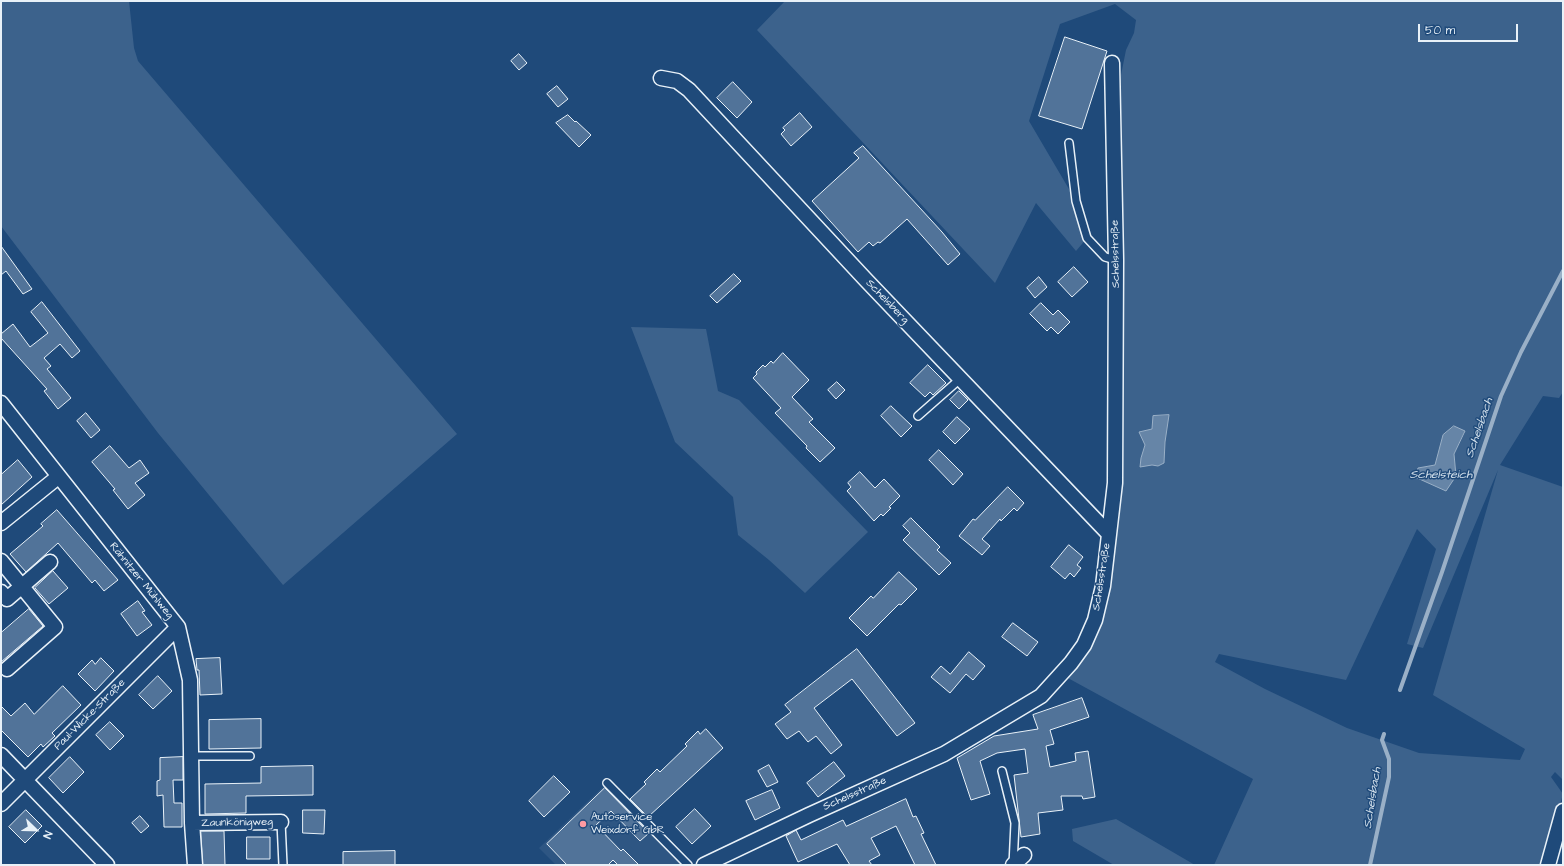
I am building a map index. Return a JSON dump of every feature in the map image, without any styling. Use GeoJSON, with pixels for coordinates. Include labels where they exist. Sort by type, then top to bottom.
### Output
{"type":"FeatureCollection","features":[{"type":"Feature","properties":{"kind":"street","name":"Schelsstraße"},"geometry":{"type":"LineString","coordinates":[[704,865],[808,815],[944,754],[1041,696],[1071,663],[1084,645],[1096,620],[1107,560],[1108,533],[1115,483],[1116,260],[1112,63]]}},
{"type":"Feature","properties":{"kind":"street","name":"Schelsberg"},"geometry":{"type":"LineString","coordinates":[[661,78],[677,81],[689,90],[866,280],[1108,533]]}},
{"type":"Feature","properties":{"kind":"street","name":"Rähnitzer Mühlweg"},"geometry":{"type":"LineString","coordinates":[[1,402],[58,477],[178,626],[190,680],[192,823],[195,865]]}},
{"type":"Feature","properties":{"kind":"street"},"geometry":{"type":"LineString","coordinates":[[1,523],[58,477]]}},
{"type":"Feature","properties":{"kind":"street"},"geometry":{"type":"LineString","coordinates":[[1,561],[55,627],[7,669]]}},
{"type":"Feature","properties":{"kind":"street"},"geometry":{"type":"LineString","coordinates":[[1,592],[6,599],[50,562]]}},
{"type":"Feature","properties":{"kind":"street","name":"Paul-Wicke-Straße"},"geometry":{"type":"LineString","coordinates":[[1,804],[178,626]]}},
{"type":"Feature","properties":{"kind":"street"},"geometry":{"type":"LineString","coordinates":[[1,755],[107,865]]}},
{"type":"Feature","properties":{"kind":"street"},"geometry":{"type":"LineString","coordinates":[[1548,865],[1563,811]]}},
{"type":"Feature","properties":{"kind":"street","name":"Zaunkönigweg"},"geometry":{"type":"LineString","coordinates":[[192,823],[281,822]]}},
{"type":"Feature","properties":{"kind":"street"},"geometry":{"type":"LineString","coordinates":[[1013,865],[1024,855]]}},
{"type":"Feature","properties":{"kind":"lane"},"geometry":{"type":"LineString","coordinates":[[1069,143],[1076,201],[1087,238],[1106,257],[1116,260]]}},
{"type":"Feature","properties":{"kind":"lane"},"geometry":{"type":"LineString","coordinates":[[918,416],[960,379]]}},
{"type":"Feature","properties":{"kind":"lane"},"geometry":{"type":"LineString","coordinates":[[192,756],[250,756]]}},
{"type":"Feature","properties":{"kind":"lane"},"geometry":{"type":"LineString","coordinates":[[1002,771],[1015,823],[1013,865]]}},
{"type":"Feature","properties":{"kind":"lane"},"geometry":{"type":"LineString","coordinates":[[607,783],[688,865]]}},
{"type":"Feature","properties":{"kind":"lane"},"geometry":{"type":"LineString","coordinates":[[281,822],[283,865]]}},
{"type":"Feature","properties":{"kind":"shaded area"},"geometry":{"type":"Polygon","coordinates":[[[1,1],[129,1],[134,48],[138,61],[457,434],[283,585],[158,433],[1,226],[1,1]]]}},
{"type":"Feature","properties":{"kind":"shaded area"},"geometry":{"type":"Polygon","coordinates":[[[785,1],[1563,1],[1563,392],[1559,398],[1543,396],[1500,465],[1563,487],[1563,780],[1555,772],[1551,777],[1563,794],[1543,865],[1214,865],[1253,779],[1066,677],[1112,567],[1117,95],[1126,50],[1134,33],[1136,20],[1115,4],[1060,24],[1029,121],[1076,201],[1087,238],[1076,251],[1036,203],[995,283],[757,30],[785,1]],[[1152,429],[1141,458],[1152,465],[1158,466],[1164,463],[1165,442],[1152,429]],[[1465,432],[1435,465],[1418,468],[1456,476],[1454,454],[1465,432]],[[1498,470],[1423,648],[1407,644],[1436,549],[1417,529],[1346,680],[1219,654],[1215,662],[1265,689],[1347,728],[1419,753],[1520,760],[1525,749],[1433,695],[1498,470]]]}},
{"type":"Feature","properties":{"kind":"shaded area"},"geometry":{"type":"Polygon","coordinates":[[[631,327],[706,329],[718,391],[739,400],[868,532],[805,593],[769,560],[738,535],[733,497],[675,442],[631,327]]]}},
{"type":"Feature","properties":{"kind":"shaded area"},"geometry":{"type":"Polygon","coordinates":[[[607,783],[688,865],[556,865],[539,848],[607,783]]]}},
{"type":"Feature","properties":{"kind":"shaded area"},"geometry":{"type":"Polygon","coordinates":[[[1116,819],[1195,865],[1114,865],[1073,841],[1072,829],[1116,819]]]}},
{"type":"Feature","properties":{"kind":"water"},"geometry":{"type":"Polygon","coordinates":[[[1169,415],[1164,463],[1158,466],[1152,465],[1140,467],[1145,445],[1139,432],[1152,429],[1153,416],[1169,415]]]}},
{"type":"Feature","properties":{"kind":"water","name":"Schelsteich"},"geometry":{"type":"Polygon","coordinates":[[[1454,426],[1465,431],[1454,454],[1456,476],[1446,491],[1415,477],[1418,468],[1435,465],[1443,435],[1454,426]]]}},
{"type":"Feature","properties":{"kind":"building"},"geometry":{"type":"Polygon","coordinates":[[[1065,37],[1107,51],[1082,129],[1039,116],[1065,37]]]}},
{"type":"Feature","properties":{"kind":"building"},"geometry":{"type":"Polygon","coordinates":[[[519,54],[527,63],[519,70],[511,61],[519,54]]]}},
{"type":"Feature","properties":{"kind":"building"},"geometry":{"type":"Polygon","coordinates":[[[733,82],[752,102],[737,118],[717,98],[733,82]]]}},
{"type":"Feature","properties":{"kind":"building"},"geometry":{"type":"Polygon","coordinates":[[[557,86],[568,99],[558,107],[547,94],[557,86]]]}},
{"type":"Feature","properties":{"kind":"building"},"geometry":{"type":"Polygon","coordinates":[[[800,113],[812,127],[791,146],[781,134],[785,130],[783,128],[800,113]]]}},
{"type":"Feature","properties":{"kind":"building"},"geometry":{"type":"Polygon","coordinates":[[[568,115],[591,135],[579,147],[556,123],[568,115]]]}},
{"type":"Feature","properties":{"kind":"building"},"geometry":{"type":"Polygon","coordinates":[[[863,146],[942,232],[960,254],[948,265],[907,219],[880,243],[878,242],[873,246],[869,242],[858,252],[812,201],[859,158],[854,153],[863,146]]]}},
{"type":"Feature","properties":{"kind":"building"},"geometry":{"type":"Polygon","coordinates":[[[1,246],[32,289],[23,294],[6,271],[1,275],[1,246]]]}},
{"type":"Feature","properties":{"kind":"building"},"geometry":{"type":"Polygon","coordinates":[[[1074,267],[1088,282],[1072,297],[1058,282],[1074,267]]]}},
{"type":"Feature","properties":{"kind":"building"},"geometry":{"type":"Polygon","coordinates":[[[734,274],[741,281],[717,303],[710,296],[734,274]]]}},
{"type":"Feature","properties":{"kind":"building"},"geometry":{"type":"Polygon","coordinates":[[[1039,277],[1047,287],[1035,298],[1027,288],[1039,277]]]}},
{"type":"Feature","properties":{"kind":"building"},"geometry":{"type":"Polygon","coordinates":[[[42,302],[80,351],[72,358],[60,344],[44,358],[51,366],[47,369],[71,398],[58,409],[44,391],[47,389],[1,338],[1,334],[13,324],[30,347],[48,333],[31,312],[42,302]]]}},
{"type":"Feature","properties":{"kind":"building"},"geometry":{"type":"Polygon","coordinates":[[[1041,303],[1053,315],[1058,310],[1070,322],[1058,334],[1051,327],[1047,331],[1030,314],[1041,303]]]}},
{"type":"Feature","properties":{"kind":"building"},"geometry":{"type":"Polygon","coordinates":[[[783,353],[809,380],[792,397],[813,419],[809,422],[835,448],[820,462],[806,448],[807,446],[775,413],[781,408],[753,378],[757,374],[756,372],[763,365],[765,367],[771,361],[773,363],[783,353]]]}},
{"type":"Feature","properties":{"kind":"building"},"geometry":{"type":"Polygon","coordinates":[[[928,365],[946,383],[933,395],[930,392],[925,397],[910,383],[928,365]]]}},
{"type":"Feature","properties":{"kind":"building"},"geometry":{"type":"Polygon","coordinates":[[[837,382],[845,390],[836,399],[828,390],[837,382]]]}},
{"type":"Feature","properties":{"kind":"building"},"geometry":{"type":"Polygon","coordinates":[[[959,391],[968,400],[959,409],[950,400],[959,391]]]}},
{"type":"Feature","properties":{"kind":"building"},"geometry":{"type":"Polygon","coordinates":[[[891,406],[912,426],[901,437],[881,416],[891,406]]]}},
{"type":"Feature","properties":{"kind":"building"},"geometry":{"type":"Polygon","coordinates":[[[86,413],[100,430],[91,438],[77,421],[86,413]]]}},
{"type":"Feature","properties":{"kind":"building"},"geometry":{"type":"Polygon","coordinates":[[[957,417],[970,429],[955,444],[943,432],[957,417]]]}},
{"type":"Feature","properties":{"kind":"building"},"geometry":{"type":"Polygon","coordinates":[[[110,446],[129,468],[140,460],[149,473],[135,483],[145,495],[128,509],[113,490],[115,489],[92,462],[110,446]]]}},
{"type":"Feature","properties":{"kind":"building"},"geometry":{"type":"Polygon","coordinates":[[[939,450],[963,474],[953,485],[929,460],[939,450]]]}},
{"type":"Feature","properties":{"kind":"building"},"geometry":{"type":"Polygon","coordinates":[[[18,460],[32,477],[1,505],[1,475],[18,460]]]}},
{"type":"Feature","properties":{"kind":"building"},"geometry":{"type":"Polygon","coordinates":[[[860,472],[875,488],[884,479],[900,496],[889,507],[891,508],[883,516],[881,514],[874,521],[847,491],[851,487],[848,483],[860,472]]]}},
{"type":"Feature","properties":{"kind":"building"},"geometry":{"type":"Polygon","coordinates":[[[1008,487],[1024,503],[1017,511],[1014,508],[1001,521],[1000,519],[982,539],[990,546],[982,555],[959,536],[973,519],[975,520],[1008,487]]]}},
{"type":"Feature","properties":{"kind":"building"},"geometry":{"type":"Polygon","coordinates":[[[57,510],[118,580],[104,591],[95,580],[92,583],[58,543],[26,572],[10,554],[43,526],[41,524],[57,510]]]}},
{"type":"Feature","properties":{"kind":"building"},"geometry":{"type":"Polygon","coordinates":[[[911,518],[940,547],[937,550],[951,563],[939,575],[903,540],[910,533],[903,526],[911,518]]]}},
{"type":"Feature","properties":{"kind":"building"},"geometry":{"type":"Polygon","coordinates":[[[1069,545],[1083,557],[1077,565],[1081,568],[1074,577],[1070,573],[1065,579],[1051,567],[1069,545]]]}},
{"type":"Feature","properties":{"kind":"building"},"geometry":{"type":"Polygon","coordinates":[[[53,571],[68,588],[49,604],[35,588],[53,571]]]}},
{"type":"Feature","properties":{"kind":"building"},"geometry":{"type":"Polygon","coordinates":[[[899,572],[917,589],[901,605],[899,604],[867,636],[849,618],[871,596],[873,598],[899,572]]]}},
{"type":"Feature","properties":{"kind":"building"},"geometry":{"type":"Polygon","coordinates":[[[138,601],[145,611],[142,612],[152,625],[137,636],[121,614],[138,601]]]}},
{"type":"Feature","properties":{"kind":"building"},"geometry":{"type":"Polygon","coordinates":[[[29,609],[43,626],[1,662],[1,633],[29,609]]]}},
{"type":"Feature","properties":{"kind":"building"},"geometry":{"type":"Polygon","coordinates":[[[1013,623],[1038,642],[1027,656],[1002,637],[1013,623]]]}},
{"type":"Feature","properties":{"kind":"building"},"geometry":{"type":"Polygon","coordinates":[[[857,649],[915,723],[897,736],[852,679],[814,708],[842,745],[831,754],[816,736],[808,742],[799,731],[787,739],[775,724],[791,712],[785,705],[857,649]]]}},
{"type":"Feature","properties":{"kind":"building"},"geometry":{"type":"Polygon","coordinates":[[[969,652],[985,666],[973,680],[966,674],[950,693],[931,677],[941,666],[950,674],[969,652]]]}},
{"type":"Feature","properties":{"kind":"building"},"geometry":{"type":"Polygon","coordinates":[[[101,658],[114,671],[95,691],[78,674],[92,660],[95,664],[101,658]]]}},
{"type":"Feature","properties":{"kind":"building"},"geometry":{"type":"Polygon","coordinates":[[[220,658],[222,694],[200,695],[199,670],[197,670],[196,659],[220,658]]]}},
{"type":"Feature","properties":{"kind":"building"},"geometry":{"type":"Polygon","coordinates":[[[158,676],[172,691],[153,709],[139,695],[158,676]]]}},
{"type":"Feature","properties":{"kind":"building"},"geometry":{"type":"Polygon","coordinates":[[[63,686],[81,705],[52,733],[55,736],[43,747],[41,744],[28,757],[1,730],[1,706],[11,716],[25,703],[34,714],[63,686]]]}},
{"type":"Feature","properties":{"kind":"building"},"geometry":{"type":"Polygon","coordinates":[[[1082,698],[1089,717],[1050,730],[1054,744],[1046,746],[1050,767],[1076,761],[1075,753],[1088,751],[1095,797],[1083,799],[1082,796],[1061,796],[1063,810],[1038,813],[1040,834],[1021,837],[1014,775],[1028,773],[1025,749],[997,753],[980,761],[990,794],[971,800],[957,758],[994,736],[1038,729],[1033,715],[1082,698]]]}},
{"type":"Feature","properties":{"kind":"building"},"geometry":{"type":"Polygon","coordinates":[[[261,719],[261,748],[209,749],[209,720],[261,719]]]}},
{"type":"Feature","properties":{"kind":"building"},"geometry":{"type":"Polygon","coordinates":[[[110,722],[124,736],[110,750],[96,735],[110,722]]]}},
{"type":"Feature","properties":{"kind":"building"},"geometry":{"type":"Polygon","coordinates":[[[706,729],[723,748],[648,817],[630,799],[646,784],[644,782],[657,769],[660,772],[687,746],[685,744],[698,731],[700,734],[706,729]]]}},
{"type":"Feature","properties":{"kind":"building"},"geometry":{"type":"Polygon","coordinates":[[[70,757],[84,772],[63,793],[49,778],[70,757]]]}},
{"type":"Feature","properties":{"kind":"building"},"geometry":{"type":"Polygon","coordinates":[[[183,757],[183,780],[173,780],[174,803],[182,803],[182,827],[164,827],[163,795],[157,796],[157,781],[160,780],[160,758],[183,757]]]}},
{"type":"Feature","properties":{"kind":"building"},"geometry":{"type":"Polygon","coordinates":[[[834,762],[845,776],[818,797],[807,783],[834,762]]]}},
{"type":"Feature","properties":{"kind":"building"},"geometry":{"type":"Polygon","coordinates":[[[769,765],[778,782],[767,787],[758,771],[769,765]]]}},
{"type":"Feature","properties":{"kind":"building"},"geometry":{"type":"Polygon","coordinates":[[[313,766],[313,795],[246,796],[246,813],[205,814],[205,784],[261,783],[261,767],[313,766]]]}},
{"type":"Feature","properties":{"kind":"building"},"geometry":{"type":"Polygon","coordinates":[[[554,776],[570,792],[544,817],[529,801],[554,776]]]}},
{"type":"Feature","properties":{"kind":"building","name":"Autoservice Weixdorf GbR"},"geometry":{"type":"Polygon","coordinates":[[[605,788],[649,833],[640,841],[611,811],[596,825],[621,851],[623,849],[639,865],[618,865],[613,860],[608,865],[567,865],[547,844],[605,788]]]}},
{"type":"Feature","properties":{"kind":"building"},"geometry":{"type":"Polygon","coordinates":[[[772,790],[780,808],[755,820],[746,801],[772,790]]]}},
{"type":"Feature","properties":{"kind":"building"},"geometry":{"type":"Polygon","coordinates":[[[906,799],[913,817],[916,816],[924,833],[921,834],[936,865],[915,865],[896,826],[871,838],[880,855],[869,861],[872,865],[850,865],[837,844],[798,862],[786,836],[796,830],[801,840],[843,820],[846,826],[906,799]]]}},
{"type":"Feature","properties":{"kind":"building"},"geometry":{"type":"Polygon","coordinates":[[[695,809],[711,826],[692,844],[676,827],[695,809]]]}},
{"type":"Feature","properties":{"kind":"building"},"geometry":{"type":"Polygon","coordinates":[[[26,810],[42,826],[25,843],[9,827],[26,810]]]}},
{"type":"Feature","properties":{"kind":"building"},"geometry":{"type":"Polygon","coordinates":[[[303,810],[325,810],[324,834],[303,833],[303,810]]]}},
{"type":"Feature","properties":{"kind":"building"},"geometry":{"type":"Polygon","coordinates":[[[140,816],[149,826],[141,833],[132,823],[140,816]]]}},
{"type":"Feature","properties":{"kind":"building"},"geometry":{"type":"Polygon","coordinates":[[[201,831],[224,831],[225,865],[203,865],[201,831]]]}},
{"type":"Feature","properties":{"kind":"building"},"geometry":{"type":"Polygon","coordinates":[[[247,837],[270,837],[270,859],[247,859],[247,837]]]}},
{"type":"Feature","properties":{"kind":"building"},"geometry":{"type":"Polygon","coordinates":[[[395,851],[395,865],[343,865],[343,852],[395,851]]]}},
{"type":"Feature","properties":{"kind":"waterway","name":"Schelsbach"},"geometry":{"type":"LineString","coordinates":[[1400,690],[1442,572],[1501,396],[1521,352],[1563,271]]}},
{"type":"Feature","properties":{"kind":"waterway","name":"Schelsbach"},"geometry":{"type":"LineString","coordinates":[[1370,865],[1389,777],[1389,759],[1382,740],[1384,734]]}},
{"type":"Feature","properties":{"kind":"place","name":"Autoservice Weixdorf GbR"},"geometry":{"type":"Point","coordinates":[583,824]}}]}
